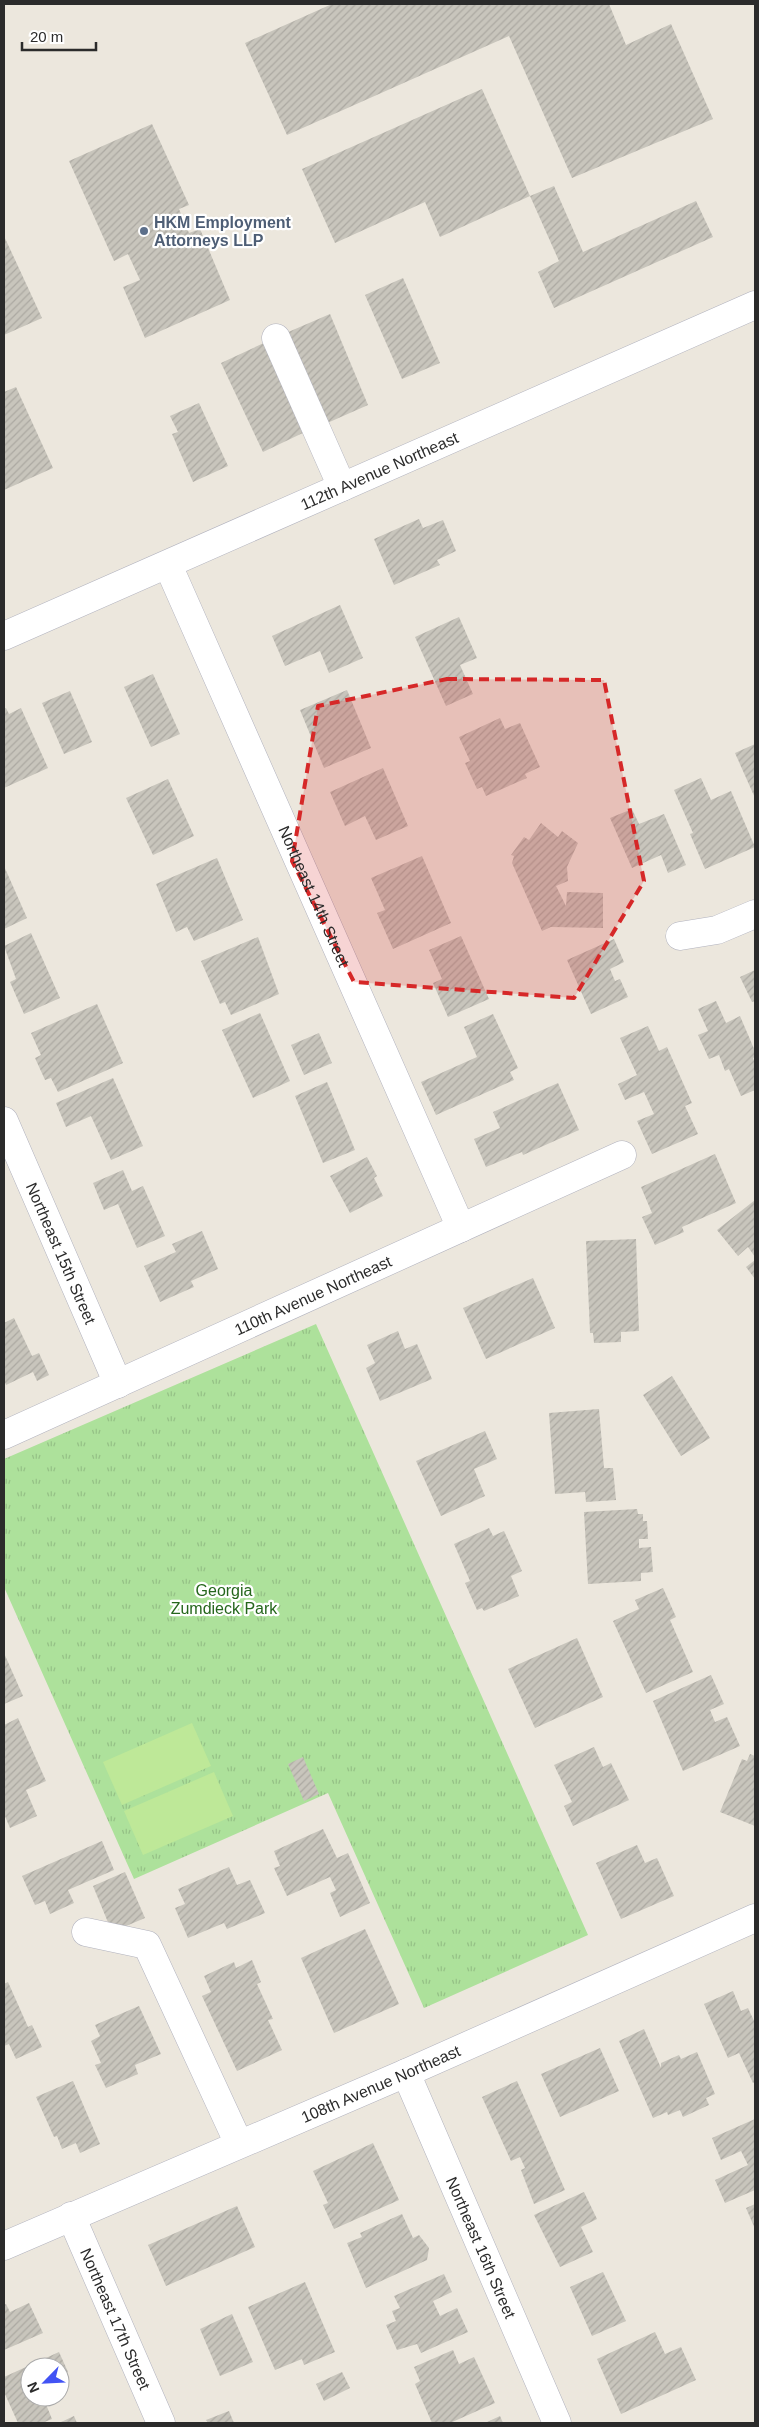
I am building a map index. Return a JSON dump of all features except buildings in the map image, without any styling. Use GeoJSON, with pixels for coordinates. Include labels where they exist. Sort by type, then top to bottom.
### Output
{"type":"FeatureCollection","features":[{"type":"Feature","properties":{"kind":"street","name":"112th Avenue Northeast"},"geometry":{"type":"LineString","coordinates":[[4,636],[755,305]]}},
{"type":"Feature","properties":{"kind":"street"},"geometry":{"type":"LineString","coordinates":[[276,338],[342,487]]}},
{"type":"Feature","properties":{"kind":"street","name":"Northeast 14th Street"},"geometry":{"type":"LineString","coordinates":[[168,565],[461,1228]]}},
{"type":"Feature","properties":{"kind":"street"},"geometry":{"type":"LineString","coordinates":[[680,936],[717,930],[755,914]]}},
{"type":"Feature","properties":{"kind":"street","name":"Northeast 15th Street"},"geometry":{"type":"LineString","coordinates":[[4,1121],[118,1384]]}},
{"type":"Feature","properties":{"kind":"street","name":"110th Avenue Northeast"},"geometry":{"type":"LineString","coordinates":[[4,1435],[622,1155]]}},
{"type":"Feature","properties":{"kind":"street","name":"108th Avenue Northeast"},"geometry":{"type":"LineString","coordinates":[[4,2246],[406,2073],[755,1918]]}},
{"type":"Feature","properties":{"kind":"street"},"geometry":{"type":"LineString","coordinates":[[86,1932],[147,1945],[239,2144]]}},
{"type":"Feature","properties":{"kind":"street","name":"Northeast 16th Street"},"geometry":{"type":"LineString","coordinates":[[406,2073],[557,2423]]}},
{"type":"Feature","properties":{"kind":"street","name":"Northeast 17th Street"},"geometry":{"type":"LineString","coordinates":[[71,2216],[161,2423]]}},
{"type":"Feature","properties":{"kind":"highlighted area"},"geometry":{"type":"Polygon","coordinates":[[[447,679],[604,680],[644,881],[574,998],[354,982],[292,861],[318,706],[447,679]]]}},
{"type":"Feature","properties":{"kind":"green space","name":"Georgia Zumdieck Park"},"geometry":{"type":"Polygon","coordinates":[[[316,1324],[588,1935],[424,2008],[328,1793],[134,1879],[4,1587],[4,1459],[316,1324]]]}},
{"type":"Feature","properties":{"kind":"green space"},"geometry":{"type":"Polygon","coordinates":[[[192,1723],[211,1766],[122,1805],[103,1762],[192,1723]]]}},
{"type":"Feature","properties":{"kind":"green space"},"geometry":{"type":"Polygon","coordinates":[[[214,1772],[233,1816],[143,1855],[124,1811],[214,1772]]]}},
{"type":"Feature","properties":{"kind":"place","name":"HKM Employment Attorneys LLP"},"geometry":{"type":"Point","coordinates":[144,231]}}]}
